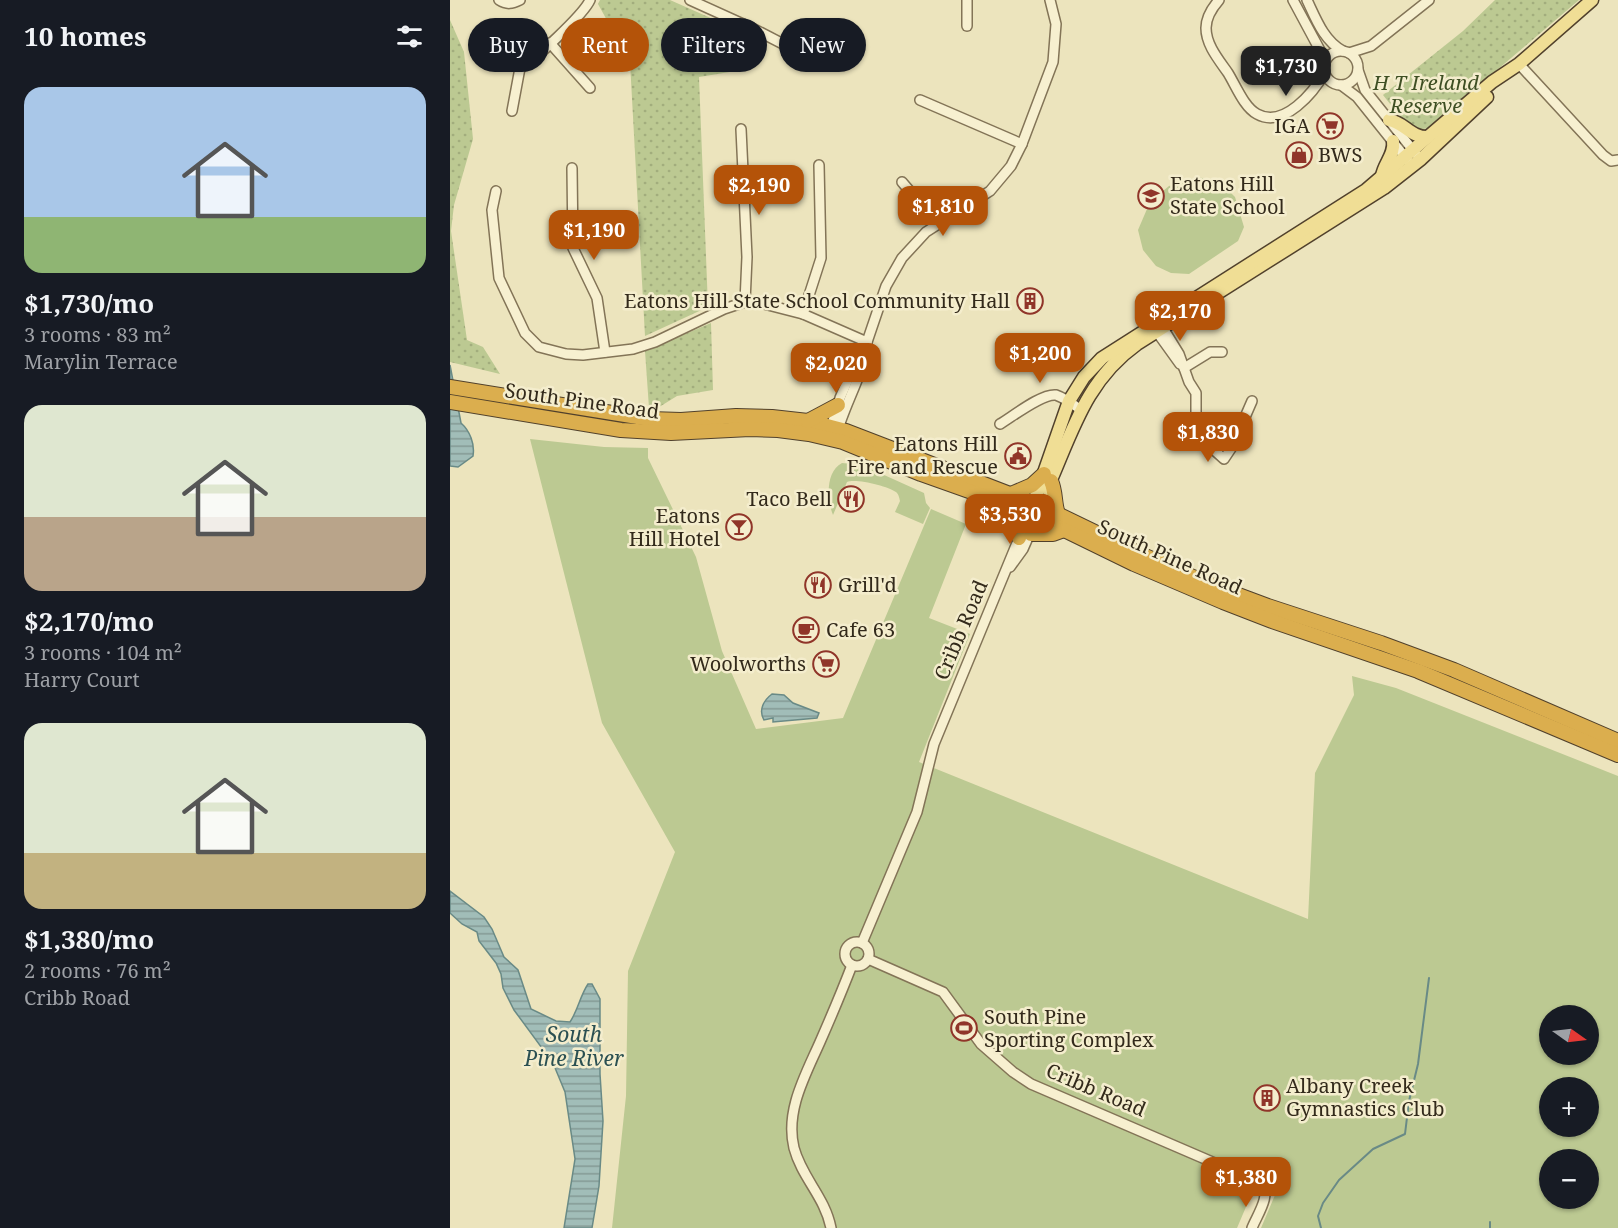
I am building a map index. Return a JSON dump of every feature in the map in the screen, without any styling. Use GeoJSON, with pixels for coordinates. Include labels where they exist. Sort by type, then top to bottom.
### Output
{"type":"FeatureCollection","features":[{"type":"Feature","properties":{"kind":"highway","name":"South Pine Road"},"geometry":{"type":"LineString","coordinates":[[450,387],[650,419],[681,420],[760,416],[808,421],[1015,508],[1058,514],[1115,543],[1209,584],[1455,670],[1618,741]]}},
{"type":"Feature","properties":{"kind":"highway","name":"South Pine Road"},"geometry":{"type":"LineString","coordinates":[[450,402],[634,431],[671,433],[764,429],[833,433],[1011,494],[1064,530],[1115,556],[1272,621],[1418,671],[1618,755]]}},
{"type":"Feature","properties":{"kind":"highway"},"geometry":{"type":"LineString","coordinates":[[808,421],[838,405]]}},
{"type":"Feature","properties":{"kind":"highway"},"geometry":{"type":"LineString","coordinates":[[1011,494],[1047,478],[1055,490],[1054,502],[1058,514]]}},
{"type":"Feature","properties":{"kind":"highway"},"geometry":{"type":"LineString","coordinates":[[1015,508],[1016,531],[1025,536],[1053,534],[1064,530]]}},
{"type":"Feature","properties":{"kind":"main road"},"geometry":{"type":"LineString","coordinates":[[1047,478],[1090,393],[1124,353],[1366,201],[1412,158],[1497,88],[1519,64],[1592,0]]}},
{"type":"Feature","properties":{"kind":"main road"},"geometry":{"type":"LineString","coordinates":[[1035,510],[1070,401],[1084,377],[1107,353],[1355,198],[1412,158],[1428,137],[1492,82],[1519,64]]}},
{"type":"Feature","properties":{"kind":"main road"},"geometry":{"type":"LineString","coordinates":[[1389,120],[1394,120],[1417,136],[1428,137]]}},
{"type":"Feature","properties":{"kind":"main road"},"geometry":{"type":"LineString","coordinates":[[1382,177],[1384,165],[1393,152],[1393,141]]}},
{"type":"Feature","properties":{"kind":"street"},"geometry":{"type":"LineString","coordinates":[[499,0],[505,4],[520,0]]}},
{"type":"Feature","properties":{"kind":"street"},"geometry":{"type":"LineString","coordinates":[[590,0],[550,43],[590,88]]}},
{"type":"Feature","properties":{"kind":"street"},"geometry":{"type":"LineString","coordinates":[[690,0],[779,42]]}},
{"type":"Feature","properties":{"kind":"street"},"geometry":{"type":"LineString","coordinates":[[967,0],[967,26]]}},
{"type":"Feature","properties":{"kind":"street"},"geometry":{"type":"LineString","coordinates":[[833,433],[866,354],[867,342],[892,274],[913,245],[938,224],[990,191],[1011,166],[1022,144],[1053,62],[1056,24],[1050,0]]}},
{"type":"Feature","properties":{"kind":"street"},"geometry":{"type":"LineString","coordinates":[[1219,0],[1207,20],[1206,31],[1209,44],[1254,112],[1267,117],[1277,117],[1290,111],[1312,93],[1354,79],[1371,46],[1428,0]]}},
{"type":"Feature","properties":{"kind":"street"},"geometry":{"type":"LineString","coordinates":[[1293,0],[1331,81],[1358,97],[1393,141],[1412,158]]}},
{"type":"Feature","properties":{"kind":"street"},"geometry":{"type":"LineString","coordinates":[[1307,0],[1326,36],[1336,47],[1353,56],[1365,90],[1389,120],[1412,158]]}},
{"type":"Feature","properties":{"kind":"street"},"geometry":{"type":"LineString","coordinates":[[1312,93],[1334,53],[1371,46]]}},
{"type":"Feature","properties":{"kind":"street"},"geometry":{"type":"LineString","coordinates":[[1519,64],[1603,155],[1611,161],[1618,160]]}},
{"type":"Feature","properties":{"kind":"street"},"geometry":{"type":"LineString","coordinates":[[512,111],[519,72]]}},
{"type":"Feature","properties":{"kind":"street"},"geometry":{"type":"LineString","coordinates":[[920,100],[1022,144]]}},
{"type":"Feature","properties":{"kind":"street"},"geometry":{"type":"LineString","coordinates":[[741,129],[746,244],[745,302]]}},
{"type":"Feature","properties":{"kind":"street"},"geometry":{"type":"LineString","coordinates":[[803,314],[821,258],[819,165]]}},
{"type":"Feature","properties":{"kind":"street"},"geometry":{"type":"LineString","coordinates":[[572,168],[573,248],[597,298],[605,352]]}},
{"type":"Feature","properties":{"kind":"street"},"geometry":{"type":"LineString","coordinates":[[902,182],[938,224]]}},
{"type":"Feature","properties":{"kind":"street"},"geometry":{"type":"LineString","coordinates":[[496,191],[492,210],[499,278],[525,333],[539,348],[583,355],[633,349],[655,342],[724,309],[745,302],[764,304],[803,314],[867,342]]}},
{"type":"Feature","properties":{"kind":"street"},"geometry":{"type":"LineString","coordinates":[[572,227],[597,224]]}},
{"type":"Feature","properties":{"kind":"street"},"geometry":{"type":"LineString","coordinates":[[1160,330],[1179,354],[1196,393],[1196,420],[1214,450],[1224,459],[1232,447],[1252,401]]}},
{"type":"Feature","properties":{"kind":"street"},"geometry":{"type":"LineString","coordinates":[[833,433],[838,405],[860,352],[867,342]]}},
{"type":"Feature","properties":{"kind":"street"},"geometry":{"type":"LineString","coordinates":[[1184,368],[1210,352],[1222,352]]}},
{"type":"Feature","properties":{"kind":"street"},"geometry":{"type":"LineString","coordinates":[[1000,424],[1043,397],[1053,395],[1070,401],[1081,410]]}},
{"type":"Feature","properties":{"kind":"street","name":"Cribb Road"},"geometry":{"type":"LineString","coordinates":[[862,943],[917,812],[934,744],[1035,510]]}},
{"type":"Feature","properties":{"kind":"street"},"geometry":{"type":"LineString","coordinates":[[853,942],[862,943],[869,951],[868,959],[859,966],[852,965],[846,959],[847,947],[853,942]]}},
{"type":"Feature","properties":{"kind":"street","name":"Cribb Road"},"geometry":{"type":"LineString","coordinates":[[868,959],[943,992],[981,1044],[1013,1072],[1031,1084],[1261,1183],[1266,1194],[1252,1228]]}},
{"type":"Feature","properties":{"kind":"street"},"geometry":{"type":"LineString","coordinates":[[831,1228],[822,1201],[797,1158],[792,1134],[792,1117],[798,1093],[852,965]]}},
{"type":"Feature","properties":{"kind":"green space"},"geometry":{"type":"Polygon","coordinates":[[[600,0],[670,0],[711,18],[661,18],[661,72],[730,72],[699,77],[708,307],[645,336],[631,72],[649,72],[649,18],[606,18],[598,4],[600,0]]]}},
{"type":"Feature","properties":{"kind":"green space","name":"H T Ireland Reserve"},"geometry":{"type":"Polygon","coordinates":[[[1495,0],[1579,0],[1429,128],[1417,130],[1402,119],[1383,95],[1463,31],[1495,0]]]}},
{"type":"Feature","properties":{"kind":"green space"},"geometry":{"type":"Polygon","coordinates":[[[450,20],[464,52],[473,139],[454,205],[451,231],[467,340],[483,347],[500,374],[450,362],[450,20]]]}},
{"type":"Feature","properties":{"kind":"green space"},"geometry":{"type":"Polygon","coordinates":[[[1197,177],[1219,181],[1235,197],[1244,227],[1238,241],[1189,274],[1171,273],[1156,266],[1143,250],[1138,230],[1150,202],[1169,186],[1197,177]]]}},
{"type":"Feature","properties":{"kind":"green space"},"geometry":{"type":"Polygon","coordinates":[[[711,323],[713,390],[677,396],[656,409],[649,408],[645,351],[711,323]]]}},
{"type":"Feature","properties":{"kind":"green space"},"geometry":{"type":"Polygon","coordinates":[[[530,439],[604,447],[648,448],[648,458],[696,557],[722,651],[756,729],[843,718],[931,509],[966,524],[929,618],[970,634],[919,762],[1308,919],[1315,773],[1354,695],[1352,676],[1396,688],[1618,776],[1618,1228],[1261,1228],[1275,1195],[1263,1167],[1237,1228],[612,1228],[626,1096],[628,971],[675,852],[602,723],[530,439]]]}},
{"type":"Feature","properties":{"kind":"green space"},"geometry":{"type":"Polygon","coordinates":[[[842,463],[862,465],[924,493],[926,503],[930,508],[923,524],[895,512],[900,501],[896,492],[879,485],[857,481],[847,482],[833,515],[829,502],[830,479],[836,467],[842,463]]]}},
{"type":"Feature","properties":{"kind":"water"},"geometry":{"type":"Polygon","coordinates":[[[450,365],[461,423],[469,434],[473,447],[473,456],[458,467],[450,466],[450,365]]]}},
{"type":"Feature","properties":{"kind":"water"},"geometry":{"type":"Polygon","coordinates":[[[772,694],[784,695],[793,703],[819,713],[817,718],[773,722],[773,718],[764,720],[763,706],[772,694]]]}},
{"type":"Feature","properties":{"kind":"water","name":"South Pine River"},"geometry":{"type":"Polygon","coordinates":[[[450,891],[484,917],[504,957],[518,970],[531,1009],[556,1021],[570,1022],[588,984],[592,984],[600,999],[600,1074],[603,1121],[599,1186],[592,1228],[564,1228],[575,1159],[565,1092],[553,1063],[514,1010],[503,988],[501,974],[496,963],[479,941],[477,932],[462,924],[450,913],[450,891]]]}},
{"type":"Feature","properties":{"kind":"waterway"},"geometry":{"type":"LineString","coordinates":[[1321,1228],[1318,1216],[1323,1203],[1339,1180],[1373,1149],[1405,1134],[1409,1101],[1418,1064],[1429,978]]}},
{"type":"Feature","properties":{"kind":"waterway"},"geometry":{"type":"LineString","coordinates":[[1490,1222],[1490,1228]]}},
{"type":"Feature","properties":{"kind":"place","name":"IGA"},"geometry":{"type":"Point","coordinates":[1330,126]}},
{"type":"Feature","properties":{"kind":"place","name":"BWS"},"geometry":{"type":"Point","coordinates":[1299,155]}},
{"type":"Feature","properties":{"kind":"place","name":"Eatons Hill State School"},"geometry":{"type":"Point","coordinates":[1151,196]}},
{"type":"Feature","properties":{"kind":"place","name":"Eatons Hill State School Community Hall"},"geometry":{"type":"Point","coordinates":[1030,301]}},
{"type":"Feature","properties":{"kind":"place","name":"Eatons Hill Fire and Rescue"},"geometry":{"type":"Point","coordinates":[1018,456]}},
{"type":"Feature","properties":{"kind":"place","name":"Taco Bell"},"geometry":{"type":"Point","coordinates":[851,499]}},
{"type":"Feature","properties":{"kind":"place","name":"Eatons Hill Hotel"},"geometry":{"type":"Point","coordinates":[739,527]}},
{"type":"Feature","properties":{"kind":"place","name":"Grill'd"},"geometry":{"type":"Point","coordinates":[818,585]}},
{"type":"Feature","properties":{"kind":"place","name":"Cafe 63"},"geometry":{"type":"Point","coordinates":[806,630]}},
{"type":"Feature","properties":{"kind":"place","name":"Woolworths"},"geometry":{"type":"Point","coordinates":[826,664]}},
{"type":"Feature","properties":{"kind":"place","name":"South Pine Sporting Complex"},"geometry":{"type":"Point","coordinates":[964,1028]}},
{"type":"Feature","properties":{"kind":"place","name":"Albany Creek Gymnastics Club"},"geometry":{"type":"Point","coordinates":[1267,1098]}}]}
